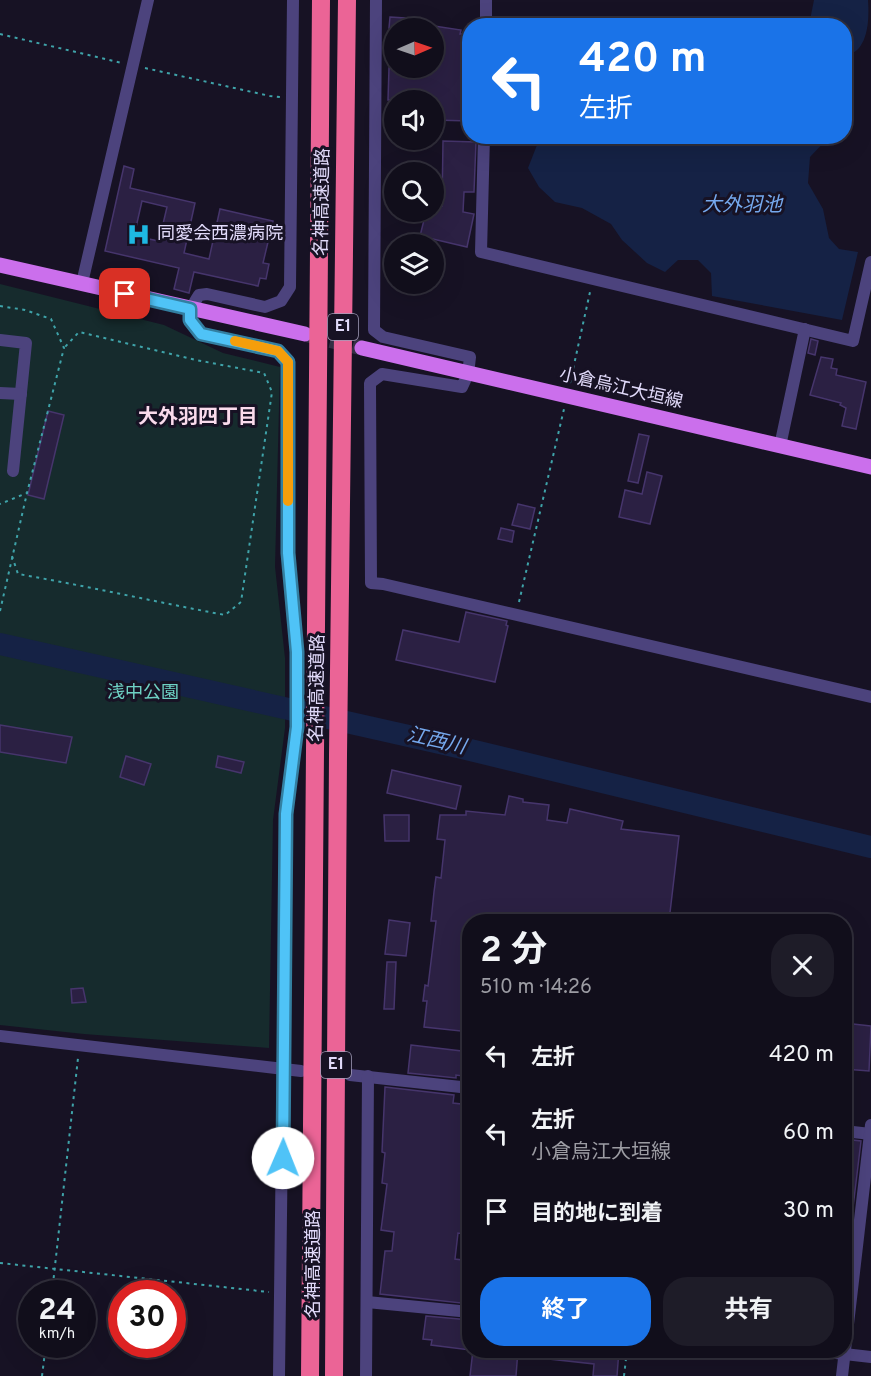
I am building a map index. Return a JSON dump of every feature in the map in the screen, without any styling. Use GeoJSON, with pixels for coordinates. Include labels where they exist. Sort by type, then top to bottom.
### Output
{"type":"FeatureCollection","features":[{"type":"Feature","properties":{"kind":"highway","name":"名神高速道路"},"geometry":{"type":"LineString","coordinates":[[310,1376],[321,0]]}},
{"type":"Feature","properties":{"kind":"highway","name":"名神高速道路"},"geometry":{"type":"LineString","coordinates":[[334,1376],[338,754],[347,0]]}},
{"type":"Feature","properties":{"kind":"main road"},"geometry":{"type":"LineString","coordinates":[[0,265],[305,334]]}},
{"type":"Feature","properties":{"kind":"main road","name":"小倉烏江大垣線"},"geometry":{"type":"LineString","coordinates":[[362,348],[871,467]]}},
{"type":"Feature","properties":{"kind":"street"},"geometry":{"type":"LineString","coordinates":[[82,283],[148,0]]}},
{"type":"Feature","properties":{"kind":"street"},"geometry":{"type":"LineString","coordinates":[[279,1376],[286,814],[297,727],[297,652],[288,553],[288,362],[278,351],[201,334],[190,320],[190,309],[199,295],[207,294],[265,307],[281,301],[290,287],[293,0]]}},
{"type":"Feature","properties":{"kind":"street"},"geometry":{"type":"LineString","coordinates":[[376,0],[374,330],[383,337],[470,357],[468,374],[462,387],[382,374],[370,383],[370,583],[516,614],[871,697]]}},
{"type":"Feature","properties":{"kind":"street"},"geometry":{"type":"LineString","coordinates":[[486,0],[486,18]]}},
{"type":"Feature","properties":{"kind":"street"},"geometry":{"type":"LineString","coordinates":[[484,144],[482,252],[854,341],[871,262]]}},
{"type":"Feature","properties":{"kind":"street"},"geometry":{"type":"LineString","coordinates":[[780,446],[805,329]]}},
{"type":"Feature","properties":{"kind":"street"},"geometry":{"type":"LineString","coordinates":[[0,340],[26,343],[13,471]]}},
{"type":"Feature","properties":{"kind":"street"},"geometry":{"type":"LineString","coordinates":[[0,393],[21,394]]}},
{"type":"Feature","properties":{"kind":"street"},"geometry":{"type":"LineString","coordinates":[[0,1036],[301,1071]]}},
{"type":"Feature","properties":{"kind":"street"},"geometry":{"type":"LineString","coordinates":[[350,1076],[462,1087]]}},
{"type":"Feature","properties":{"kind":"street"},"geometry":{"type":"LineString","coordinates":[[366,1376],[368,1076]]}},
{"type":"Feature","properties":{"kind":"street"},"geometry":{"type":"LineString","coordinates":[[852,1131],[871,1131],[852,1294]]}},
{"type":"Feature","properties":{"kind":"street"},"geometry":{"type":"LineString","coordinates":[[367,1302],[462,1311]]}},
{"type":"Feature","properties":{"kind":"street"},"geometry":{"type":"LineString","coordinates":[[852,1355],[871,1357]]}},
{"type":"Feature","properties":{"kind":"street"},"geometry":{"type":"LineString","coordinates":[[842,1376],[844,1358]]}},
{"type":"Feature","properties":{"kind":"path"},"geometry":{"type":"LineString","coordinates":[[516,614],[593,278]]}},
{"type":"Feature","properties":{"kind":"path"},"geometry":{"type":"LineString","coordinates":[[0,306],[25,310],[51,319],[64,348]]}},
{"type":"Feature","properties":{"kind":"path"},"geometry":{"type":"LineString","coordinates":[[0,611],[12,556],[27,494],[64,348],[79,332],[196,360],[264,373],[272,392],[241,602],[225,615],[18,574],[12,556]]}},
{"type":"Feature","properties":{"kind":"path"},"geometry":{"type":"LineString","coordinates":[[0,504],[27,494]]}},
{"type":"Feature","properties":{"kind":"path"},"geometry":{"type":"LineString","coordinates":[[53,1280],[80,1046]]}},
{"type":"Feature","properties":{"kind":"path"},"geometry":{"type":"LineString","coordinates":[[0,1263],[281,1294]]}},
{"type":"Feature","properties":{"kind":"path"},"geometry":{"type":"LineString","coordinates":[[42,1376],[44,1358]]}},
{"type":"Feature","properties":{"kind":"path"},"geometry":{"type":"LineString","coordinates":[[624,1376],[626,1358]]}},
{"type":"Feature","properties":{"kind":"green space","name":"浅中公園"},"geometry":{"type":"Polygon","coordinates":[[[0,284],[164,325],[223,353],[280,367],[275,567],[285,658],[285,728],[273,820],[269,1048],[84,1034],[0,1025],[0,284]]]}},
{"type":"Feature","properties":{"kind":"water"},"geometry":{"type":"Polygon","coordinates":[[[814,0],[868,0],[865,38],[859,48],[852,53],[852,18],[810,18],[814,0]]]}},
{"type":"Feature","properties":{"kind":"water","name":"大外羽池"},"geometry":{"type":"Polygon","coordinates":[[[822,144],[810,157],[808,183],[823,209],[829,238],[839,249],[858,252],[842,320],[712,296],[711,273],[698,260],[678,260],[665,272],[647,263],[622,240],[611,224],[582,208],[555,202],[539,187],[528,168],[537,145],[822,144]]]}},
{"type":"Feature","properties":{"kind":"building"},"geometry":{"type":"Polygon","coordinates":[[[444,27],[461,30],[462,121],[444,120],[444,90],[388,90],[389,78],[444,78],[444,27]]]}},
{"type":"Feature","properties":{"kind":"building"},"geometry":{"type":"Polygon","coordinates":[[[444,141],[476,144],[474,192],[464,192],[463,212],[474,214],[467,247],[444,242],[444,234],[420,234],[424,222],[444,222],[444,141]]]}},
{"type":"Feature","properties":{"kind":"building"},"geometry":{"type":"Polygon","coordinates":[[[124,166],[134,169],[130,188],[195,203],[184,253],[209,259],[220,209],[273,221],[263,263],[269,264],[266,279],[260,278],[258,286],[194,272],[189,293],[174,289],[179,268],[105,251],[124,166]],[[142,201],[134,236],[159,241],[167,207],[142,201]]]}},
{"type":"Feature","properties":{"kind":"building"},"geometry":{"type":"Polygon","coordinates":[[[811,339],[818,341],[815,355],[808,353],[811,339]]]}},
{"type":"Feature","properties":{"kind":"building"},"geometry":{"type":"Polygon","coordinates":[[[821,357],[833,359],[831,368],[837,369],[836,375],[866,382],[856,429],[842,426],[846,408],[840,405],[841,403],[810,395],[821,357]]]}},
{"type":"Feature","properties":{"kind":"building"},"geometry":{"type":"Polygon","coordinates":[[[48,411],[64,415],[44,499],[28,495],[48,411]]]}},
{"type":"Feature","properties":{"kind":"building"},"geometry":{"type":"Polygon","coordinates":[[[639,434],[649,436],[638,483],[628,481],[639,434]]]}},
{"type":"Feature","properties":{"kind":"building"},"geometry":{"type":"Polygon","coordinates":[[[647,472],[662,476],[650,524],[619,517],[625,490],[642,494],[647,472]]]}},
{"type":"Feature","properties":{"kind":"building"},"geometry":{"type":"Polygon","coordinates":[[[518,504],[535,508],[530,529],[512,525],[518,504]]]}},
{"type":"Feature","properties":{"kind":"building"},"geometry":{"type":"Polygon","coordinates":[[[501,528],[514,531],[512,542],[498,539],[501,528]]]}},
{"type":"Feature","properties":{"kind":"building"},"geometry":{"type":"Polygon","coordinates":[[[466,612],[507,621],[508,626],[495,682],[396,660],[403,630],[459,642],[466,612]]]}},
{"type":"Feature","properties":{"kind":"building"},"geometry":{"type":"Polygon","coordinates":[[[0,725],[72,737],[66,763],[0,752],[0,725]]]}},
{"type":"Feature","properties":{"kind":"building"},"geometry":{"type":"Polygon","coordinates":[[[126,756],[151,764],[144,785],[120,777],[126,756]]]}},
{"type":"Feature","properties":{"kind":"building"},"geometry":{"type":"Polygon","coordinates":[[[218,756],[244,762],[241,773],[216,767],[218,756]]]}},
{"type":"Feature","properties":{"kind":"building"},"geometry":{"type":"Polygon","coordinates":[[[392,770],[461,786],[456,809],[387,793],[392,770]]]}},
{"type":"Feature","properties":{"kind":"building"},"geometry":{"type":"Polygon","coordinates":[[[509,796],[523,799],[523,802],[549,805],[547,820],[567,823],[570,809],[623,821],[621,829],[679,836],[670,914],[462,914],[462,1031],[424,1027],[427,1001],[423,1001],[425,985],[428,986],[436,921],[431,921],[434,892],[436,877],[441,878],[445,840],[437,839],[440,815],[466,815],[466,811],[505,815],[509,796]]]}},
{"type":"Feature","properties":{"kind":"building"},"geometry":{"type":"Polygon","coordinates":[[[384,815],[409,815],[409,841],[385,841],[384,815]]]}},
{"type":"Feature","properties":{"kind":"building"},"geometry":{"type":"Polygon","coordinates":[[[389,920],[410,923],[406,956],[385,954],[389,920]]]}},
{"type":"Feature","properties":{"kind":"building"},"geometry":{"type":"Polygon","coordinates":[[[387,962],[396,962],[394,1009],[384,1009],[387,962]]]}},
{"type":"Feature","properties":{"kind":"building"},"geometry":{"type":"Polygon","coordinates":[[[83,988],[86,1002],[72,1003],[71,989],[83,988]]]}},
{"type":"Feature","properties":{"kind":"building"},"geometry":{"type":"Polygon","coordinates":[[[852,1024],[871,1026],[869,1071],[852,1070],[852,1024]]]}},
{"type":"Feature","properties":{"kind":"building"},"geometry":{"type":"Polygon","coordinates":[[[411,1045],[462,1051],[462,1076],[456,1075],[456,1078],[408,1073],[411,1045]]]}},
{"type":"Feature","properties":{"kind":"building"},"geometry":{"type":"Polygon","coordinates":[[[385,1087],[454,1095],[453,1103],[462,1104],[462,1234],[458,1233],[455,1259],[462,1260],[462,1303],[380,1294],[385,1251],[392,1251],[394,1232],[381,1230],[387,1184],[382,1183],[385,1153],[382,1152],[385,1087]]]}},
{"type":"Feature","properties":{"kind":"building"},"geometry":{"type":"Polygon","coordinates":[[[852,1140],[861,1141],[852,1216],[852,1140]]]}},
{"type":"Feature","properties":{"kind":"building"},"geometry":{"type":"Polygon","coordinates":[[[426,1316],[462,1319],[462,1349],[431,1345],[432,1340],[423,1339],[426,1316]]]}},
{"type":"Feature","properties":{"kind":"building"},"geometry":{"type":"Polygon","coordinates":[[[472,1358],[517,1358],[516,1376],[470,1376],[472,1358]]]}},
{"type":"Feature","properties":{"kind":"building"},"geometry":{"type":"Polygon","coordinates":[[[540,1358],[618,1358],[617,1376],[593,1376],[594,1364],[540,1358]]]}},
{"type":"Feature","properties":{"kind":"waterway","name":"江西川"},"geometry":{"type":"LineString","coordinates":[[0,644],[462,748],[871,847]]}},
{"type":"Feature","properties":{"kind":"tunnel"},"geometry":{"type":"LineString","coordinates":[[308,335],[362,348]]}},
{"type":"Feature","properties":{"kind":"slow traffic"},"geometry":{"type":"LineString","coordinates":[[235,341],[278,351],[288,362],[288,501]]}},
{"type":"Feature","properties":{"kind":"place","name":"同愛会西濃病院"},"geometry":{"type":"Point","coordinates":[139,234]}},
{"type":"Feature","properties":{"kind":"district","name":"大外羽四丁目"},"geometry":{"type":"Point","coordinates":[198,418]}},
{"type":"Feature","properties":{"kind":"route"},"geometry":{"type":"LineString","coordinates":[[125,294],[190,309],[190,320],[201,334],[278,351],[288,362],[288,553],[297,652],[297,727],[286,814],[283,1158]]}}]}
